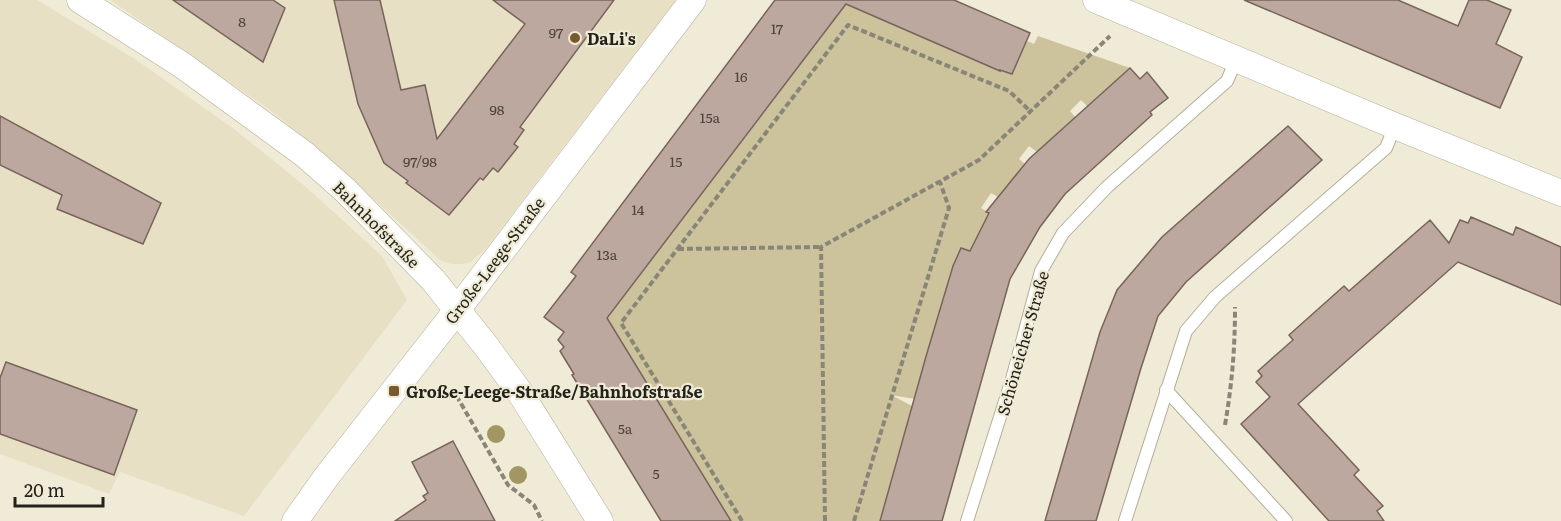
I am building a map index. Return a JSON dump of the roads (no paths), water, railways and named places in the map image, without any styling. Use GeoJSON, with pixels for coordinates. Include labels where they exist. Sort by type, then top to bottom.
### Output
{"type":"FeatureCollection","features":[{"type":"Feature","properties":{"kind":"street","name":"Bahnhofstraße"},"geometry":{"type":"LineString","coordinates":[[80,0],[182,65],[304,154],[345,190],[433,280],[457,310],[519,391],[600,521]]}},
{"type":"Feature","properties":{"kind":"street","name":"Große-Leege-Straße"},"geometry":{"type":"LineString","coordinates":[[295,521],[693,0]]}},
{"type":"Feature","properties":{"kind":"street"},"geometry":{"type":"LineString","coordinates":[[1096,0],[1561,193]]}},
{"type":"Feature","properties":{"kind":"lane","name":"Schöneicher Straße"},"geometry":{"type":"LineString","coordinates":[[967,521],[1012,379],[1041,271],[1063,233],[1107,187],[1227,81],[1236,60]]}},
{"type":"Feature","properties":{"kind":"lane"},"geometry":{"type":"LineString","coordinates":[[1125,521],[1185,330],[1215,297],[1386,148],[1395,126]]}},
{"type":"Feature","properties":{"kind":"lane"},"geometry":{"type":"LineString","coordinates":[[1166,390],[1286,521]]}},
{"type":"Feature","properties":{"kind":"place","name":"DaLi's"},"geometry":{"type":"Point","coordinates":[575,38]}},
{"type":"Feature","properties":{"kind":"place","name":"Große-Leege-Straße/Bahnhofstraße"},"geometry":{"type":"Point","coordinates":[394,391]}}]}
